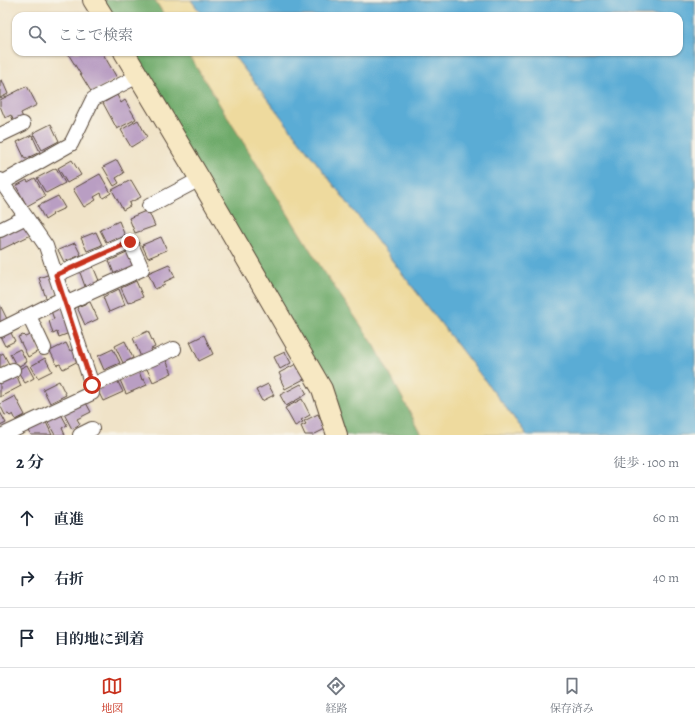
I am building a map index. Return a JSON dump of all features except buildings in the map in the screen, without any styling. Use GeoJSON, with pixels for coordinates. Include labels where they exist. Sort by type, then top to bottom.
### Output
{"type":"FeatureCollection","features":[{"type":"Feature","properties":{"kind":"street"},"geometry":{"type":"LineString","coordinates":[[93,0],[100,12]]}},
{"type":"Feature","properties":{"kind":"street"},"geometry":{"type":"LineString","coordinates":[[126,56],[200,178],[322,389],[337,435]]}},
{"type":"Feature","properties":{"kind":"street"},"geometry":{"type":"LineString","coordinates":[[3,435],[92,393],[92,385],[46,246],[1,182],[71,144],[94,99],[138,76]]}},
{"type":"Feature","properties":{"kind":"street"},"geometry":{"type":"LineString","coordinates":[[0,135],[23,124]]}},
{"type":"Feature","properties":{"kind":"street"},"geometry":{"type":"LineString","coordinates":[[149,206],[200,178]]}},
{"type":"Feature","properties":{"kind":"street"},"geometry":{"type":"LineString","coordinates":[[0,230],[26,217]]}},
{"type":"Feature","properties":{"kind":"street"},"geometry":{"type":"LineString","coordinates":[[0,330],[29,316],[142,269],[130,242],[56,275]]}},
{"type":"Feature","properties":{"kind":"street"},"geometry":{"type":"LineString","coordinates":[[29,316],[44,348]]}},
{"type":"Feature","properties":{"kind":"street"},"geometry":{"type":"LineString","coordinates":[[92,385],[174,349]]}},
{"type":"Feature","properties":{"kind":"street"},"geometry":{"type":"LineString","coordinates":[[0,376],[14,370]]}},
{"type":"Feature","properties":{"kind":"green space"},"geometry":{"type":"Polygon","coordinates":[[[99,0],[155,0],[162,12],[106,12],[99,0]]]}},
{"type":"Feature","properties":{"kind":"green space"},"geometry":{"type":"Polygon","coordinates":[[[131,56],[189,56],[321,267],[375,346],[422,435],[344,435],[131,56]]]}},
{"type":"Feature","properties":{"kind":"sand"},"geometry":{"type":"Polygon","coordinates":[[[155,0],[191,0],[200,12],[162,12],[155,0]]]}},
{"type":"Feature","properties":{"kind":"sand"},"geometry":{"type":"Polygon","coordinates":[[[189,56],[234,56],[527,435],[422,435],[375,346],[321,267],[189,56]]]}},
{"type":"Feature","properties":{"kind":"water"},"geometry":{"type":"Polygon","coordinates":[[[191,0],[695,0],[695,435],[527,435],[234,56],[683,56],[683,12],[200,12],[191,0]]]}},
{"type":"Feature","properties":{"kind":"route"},"geometry":{"type":"LineString","coordinates":[[92,385],[56,275],[130,242]]}}]}
